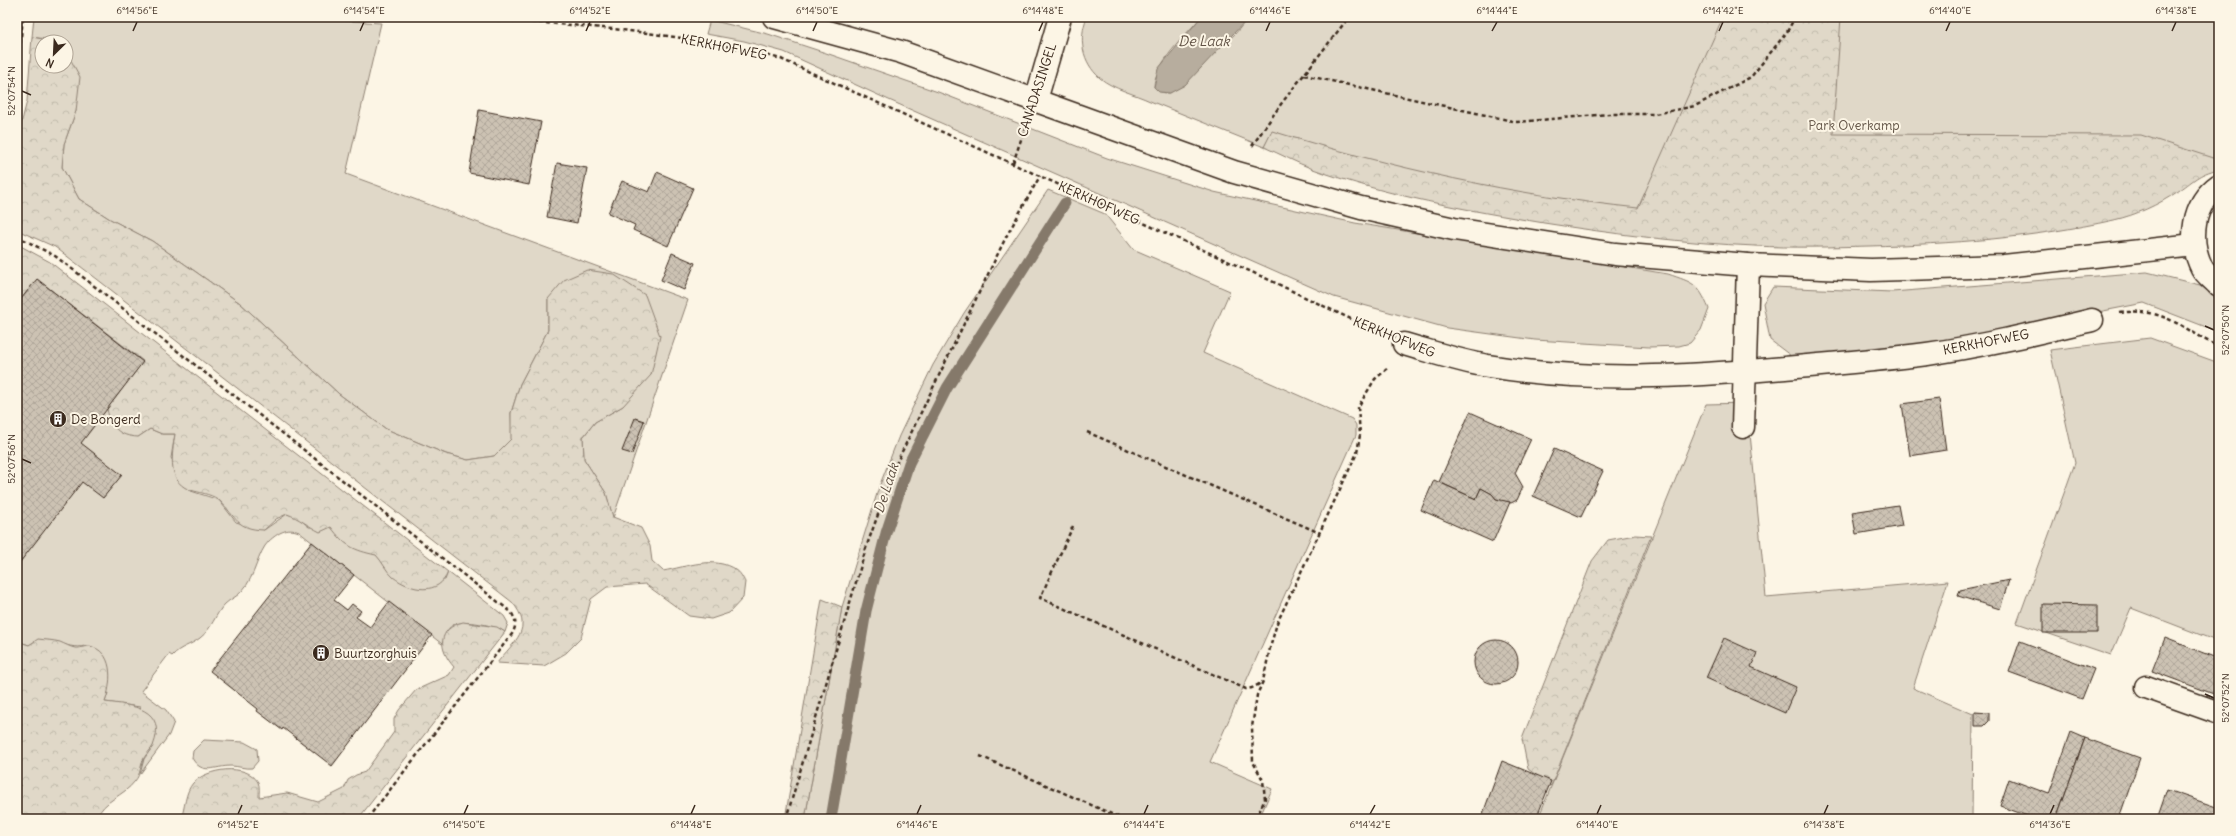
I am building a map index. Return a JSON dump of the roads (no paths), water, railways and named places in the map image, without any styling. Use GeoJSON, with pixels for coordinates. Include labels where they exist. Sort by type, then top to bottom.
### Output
{"type":"FeatureCollection","features":[{"type":"Feature","properties":{"kind":"street"},"geometry":{"type":"LineString","coordinates":[[774,17],[901,52],[1234,172],[1361,208],[1454,229],[1615,254],[1748,266],[1872,270],[2004,266],[2194,245]]}},
{"type":"Feature","properties":{"kind":"street","name":"CANADASINGEL"},"geometry":{"type":"LineString","coordinates":[[1036,100],[1060,17]]}},
{"type":"Feature","properties":{"kind":"street"},"geometry":{"type":"LineString","coordinates":[[2219,185],[2210,191],[2196,216],[2194,245],[2203,269],[2219,286]]}},
{"type":"Feature","properties":{"kind":"street"},"geometry":{"type":"LineString","coordinates":[[1743,427],[1748,266]]}},
{"type":"Feature","properties":{"kind":"street","name":"KERKHOFWEG"},"geometry":{"type":"LineString","coordinates":[[1408,345],[1444,356],[1487,366],[1542,373],[1644,377],[1744,372],[1928,354],[1998,341],[2092,320]]}},
{"type":"Feature","properties":{"kind":"street"},"geometry":{"type":"LineString","coordinates":[[2146,687],[2219,713]]}},
{"type":"Feature","properties":{"kind":"water","name":"De Laak"},"geometry":{"type":"Polygon","coordinates":[[[1201,17],[1249,17],[1185,85],[1170,93],[1159,92],[1154,87],[1158,69],[1201,17]]]}},
{"type":"Feature","properties":{"kind":"waterway","name":"De Laak"},"geometry":{"type":"LineString","coordinates":[[831,819],[866,611],[886,533],[909,463],[947,388],[1065,203]]}},
{"type":"Feature","properties":{"kind":"place","name":"De Bongerd"},"geometry":{"type":"Point","coordinates":[58,419]}},
{"type":"Feature","properties":{"kind":"place","name":"Buurtzorghuis"},"geometry":{"type":"Point","coordinates":[321,653]}},
{"type":"Feature","properties":{"kind":"park label","name":"Park Overkamp"},"geometry":{"type":"Point","coordinates":[1854,125]}}]}
